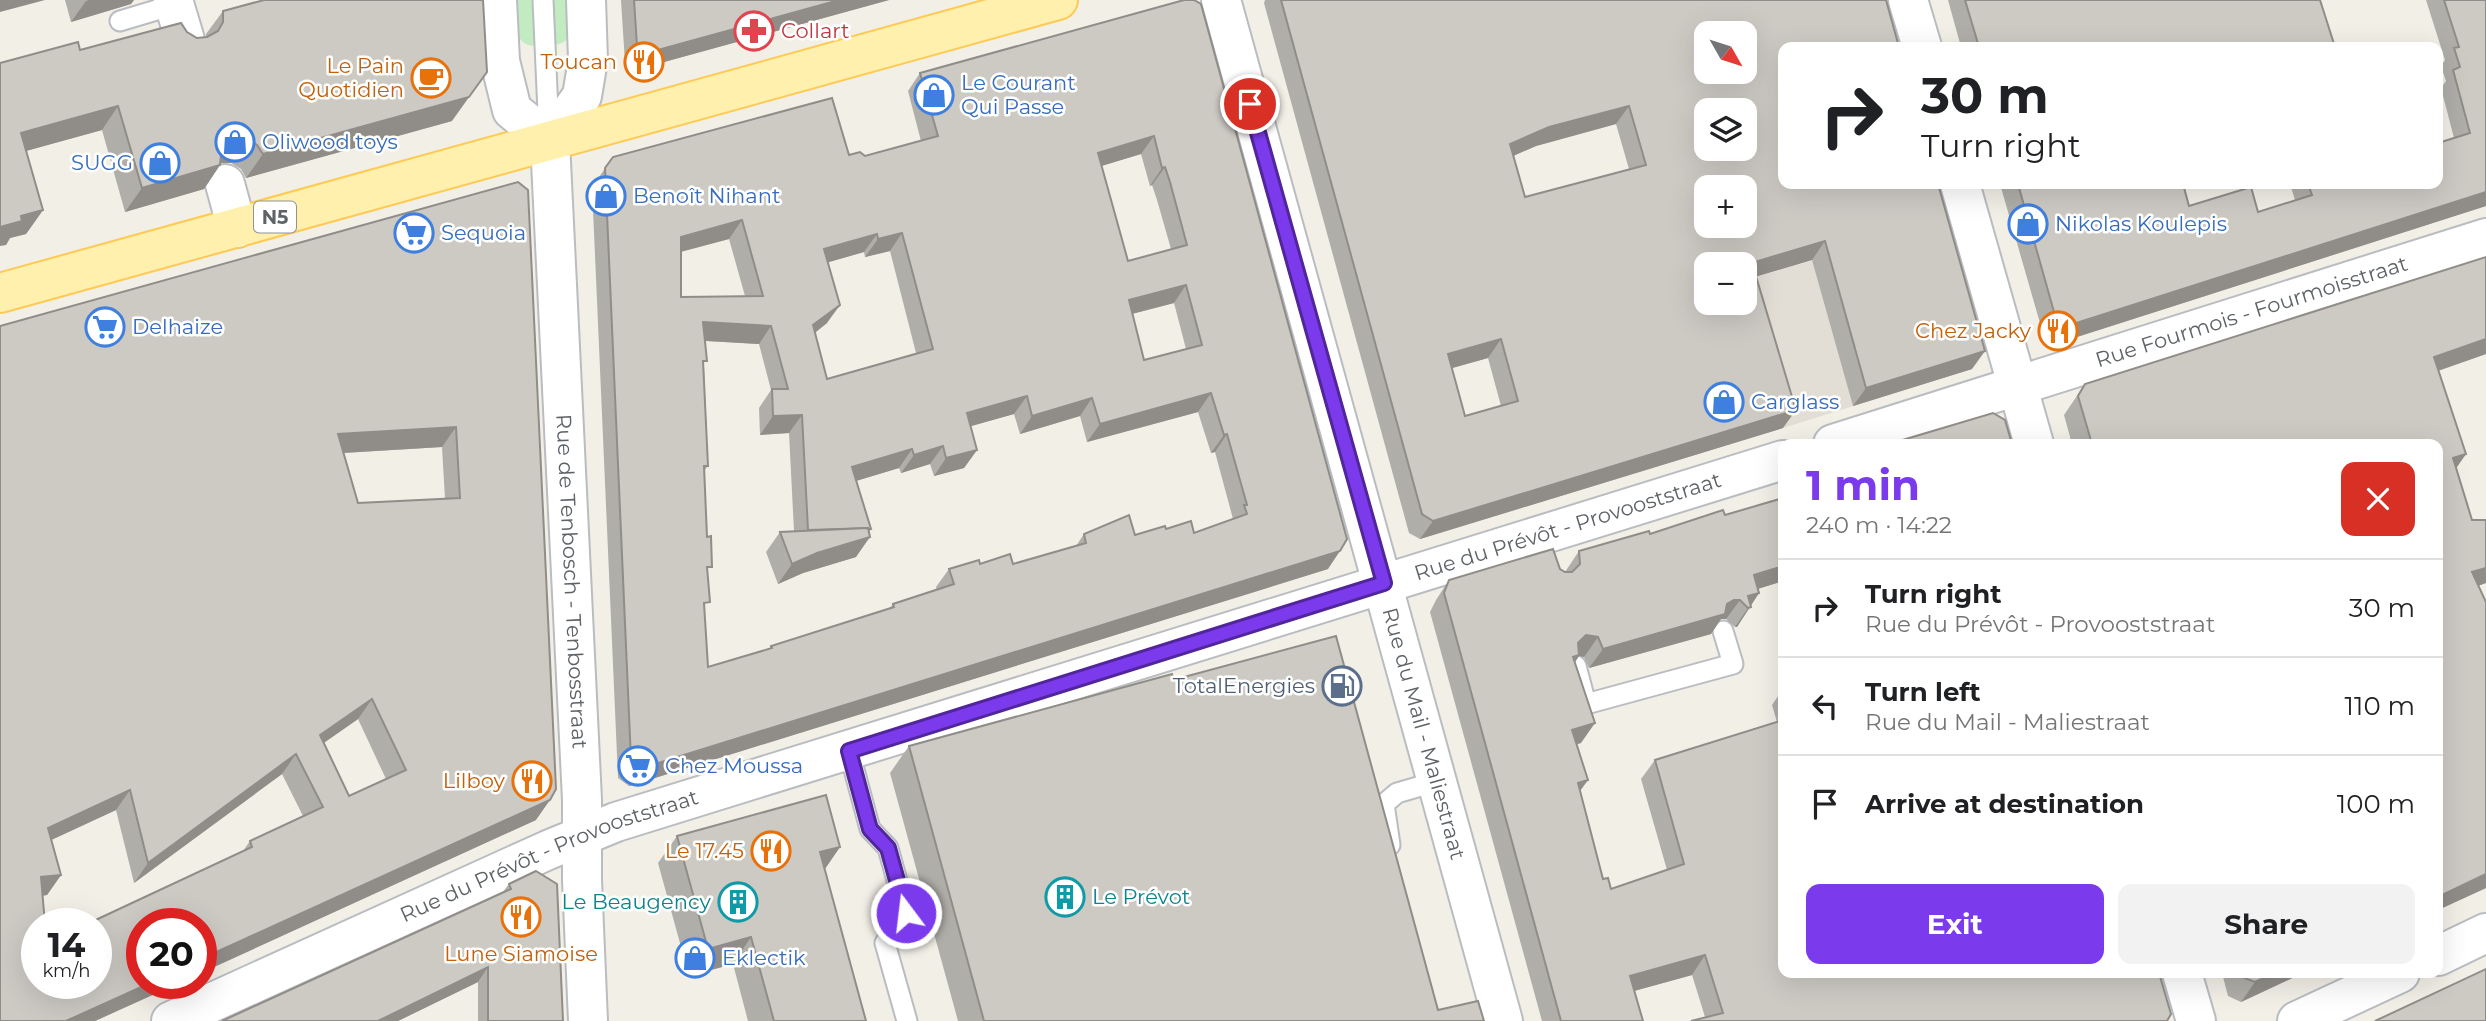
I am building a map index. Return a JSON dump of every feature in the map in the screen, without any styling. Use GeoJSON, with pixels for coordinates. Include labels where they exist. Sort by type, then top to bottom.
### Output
{"type":"FeatureCollection","features":[{"type":"Feature","properties":{"kind":"main road","name":"N5"},"geometry":{"type":"LineString","coordinates":[[0,293],[1058,0]]}},
{"type":"Feature","properties":{"kind":"street"},"geometry":{"type":"LineString","coordinates":[[497,0],[500,61],[512,110],[550,141],[582,96],[588,60],[586,0]]}},
{"type":"Feature","properties":{"kind":"street","name":"Rue du Mail - Maliestraat"},"geometry":{"type":"LineString","coordinates":[[1221,0],[1503,1021]]}},
{"type":"Feature","properties":{"kind":"street"},"geometry":{"type":"LineString","coordinates":[[1908,0],[1921,42]]}},
{"type":"Feature","properties":{"kind":"street"},"geometry":{"type":"LineString","coordinates":[[179,1],[185,40]]}},
{"type":"Feature","properties":{"kind":"street","name":"Rue de Tenbosch - Tenbosstraat"},"geometry":{"type":"LineString","coordinates":[[550,141],[588,1021]]}},
{"type":"Feature","properties":{"kind":"street"},"geometry":{"type":"LineString","coordinates":[[225,184],[237,228]]}},
{"type":"Feature","properties":{"kind":"street"},"geometry":{"type":"LineString","coordinates":[[1961,189],[2033,439]]}},
{"type":"Feature","properties":{"kind":"street","name":"Rue Fourmois - Fourmoisstraat"},"geometry":{"type":"LineString","coordinates":[[2018,387],[2486,238]]}},
{"type":"Feature","properties":{"kind":"street"},"geometry":{"type":"LineString","coordinates":[[1849,439],[2018,387]]}},
{"type":"Feature","properties":{"kind":"street","name":"Rue du Prévôt - Provooststraat"},"geometry":{"type":"LineString","coordinates":[[170,1021],[616,822],[1384,583],[1546,547],[1778,462]]}},
{"type":"Feature","properties":{"kind":"street"},"geometry":{"type":"LineString","coordinates":[[2443,954],[2486,933]]}},
{"type":"Feature","properties":{"kind":"street"},"geometry":{"type":"LineString","coordinates":[[2183,978],[2196,1021]]}},
{"type":"Feature","properties":{"kind":"street"},"geometry":{"type":"LineString","coordinates":[[2297,1021],[2389,978]]}},
{"type":"Feature","properties":{"kind":"lane"},"geometry":{"type":"LineString","coordinates":[[543,0],[550,141]]}},
{"type":"Feature","properties":{"kind":"lane"},"geometry":{"type":"LineString","coordinates":[[120,21],[179,1]]}},
{"type":"Feature","properties":{"kind":"lane"},"geometry":{"type":"LineString","coordinates":[[1576,666],[1586,704],[1733,664],[1723,631]]}},
{"type":"Feature","properties":{"kind":"lane"},"geometry":{"type":"LineString","coordinates":[[849,751],[870,829],[888,848],[906,913],[885,943],[907,1021]]}},
{"type":"Feature","properties":{"kind":"lane"},"geometry":{"type":"LineString","coordinates":[[1394,861],[1384,804],[1396,793],[1438,781]]}},
{"type":"Feature","properties":{"kind":"shaded area"},"geometry":{"type":"Polygon","coordinates":[[[1932,226],[1972,369],[1783,428],[1754,315],[1757,315],[1757,277],[1932,226]]]}},
{"type":"Feature","properties":{"kind":"green space"},"geometry":{"type":"Polygon","coordinates":[[[516,0],[572,0],[571,35],[557,44],[526,44],[518,35],[516,0]]]}},
{"type":"Feature","properties":{"kind":"building"},"geometry":{"type":"Polygon","coordinates":[[[264,0],[483,0],[487,72],[469,97],[263,154],[257,145],[248,139],[235,139],[227,144],[221,154],[220,165],[142,188],[118,106],[21,133],[43,210],[21,216],[22,221],[0,227],[0,63],[78,42],[80,50],[181,23],[187,32],[197,38],[207,37],[218,31],[223,22],[223,11],[264,0]]]}},
{"type":"Feature","properties":{"kind":"building"},"geometry":{"type":"Polygon","coordinates":[[[634,0],[839,0],[647,53],[637,46],[634,0]]]}},
{"type":"Feature","properties":{"kind":"building"},"geometry":{"type":"Polygon","coordinates":[[[1184,0],[1194,0],[1201,4],[1347,539],[1340,551],[642,768],[631,760],[605,168],[613,157],[832,98],[849,155],[860,152],[865,156],[938,136],[920,73],[1184,0]],[[1154,136],[1098,153],[1128,261],[1187,245],[1154,136]],[[742,220],[681,237],[681,297],[763,296],[742,220]],[[902,233],[878,239],[877,234],[824,249],[840,305],[813,325],[827,379],[933,349],[902,233]],[[1186,285],[1129,300],[1144,360],[1202,345],[1186,285]],[[703,322],[707,361],[703,361],[708,466],[704,466],[707,537],[711,536],[712,567],[707,567],[710,602],[704,603],[708,667],[894,607],[893,604],[954,584],[949,569],[979,560],[980,564],[1010,554],[1013,564],[1086,543],[1084,534],[1129,515],[1135,535],[1191,521],[1194,533],[1247,514],[1244,505],[1247,505],[1227,434],[1224,435],[1211,393],[1100,424],[1092,398],[1032,416],[1027,396],[967,413],[977,450],[946,458],[943,446],[914,455],[912,449],[852,467],[871,529],[808,530],[802,415],[773,416],[772,389],[788,389],[771,326],[703,322]]]}},
{"type":"Feature","properties":{"kind":"building"},"geometry":{"type":"Polygon","coordinates":[[[1281,0],[1886,0],[1898,42],[1778,42],[1778,189],[1939,189],[1985,351],[1866,388],[1825,241],[1757,261],[1757,252],[1694,252],[1694,315],[1757,315],[1757,280],[1796,410],[1433,521],[1422,514],[1281,0]],[[1629,106],[1549,127],[1510,144],[1525,197],[1646,165],[1629,106]],[[1501,339],[1448,354],[1465,416],[1518,401],[1501,339]]]}},
{"type":"Feature","properties":{"kind":"building"},"geometry":{"type":"Polygon","coordinates":[[[1965,0],[2320,0],[2333,42],[1978,42],[1965,0]]]}},
{"type":"Feature","properties":{"kind":"building"},"geometry":{"type":"Polygon","coordinates":[[[2444,0],[2486,0],[2486,192],[2067,326],[2056,319],[2019,189],[2184,189],[2189,206],[2252,189],[2258,212],[2312,195],[2310,189],[2443,189],[2443,141],[2470,133],[2453,70],[2460,67],[2454,48],[2459,47],[2444,0]]]}},
{"type":"Feature","properties":{"kind":"building"},"geometry":{"type":"Polygon","coordinates":[[[518,182],[528,190],[556,789],[550,800],[217,952],[217,908],[126,908],[126,994],[66,1021],[0,1021],[0,326],[518,182]],[[456,427],[338,434],[358,503],[460,498],[456,427]],[[372,699],[320,735],[349,796],[406,770],[372,699]],[[296,754],[148,863],[130,790],[48,828],[61,875],[41,877],[44,908],[21,908],[21,999],[112,999],[112,912],[252,847],[250,841],[323,807],[296,754]]]}},
{"type":"Feature","properties":{"kind":"building"},"geometry":{"type":"Polygon","coordinates":[[[2486,257],[2486,339],[2434,357],[2466,454],[2453,458],[2472,520],[2486,520],[2486,568],[2472,572],[2486,602],[2486,874],[2443,895],[2443,439],[2091,439],[2078,396],[2085,384],[2486,257]]]}},
{"type":"Feature","properties":{"kind":"building"},"geometry":{"type":"Polygon","coordinates":[[[1993,413],[2005,420],[2011,439],[1906,439],[1993,413]]]}},
{"type":"Feature","properties":{"kind":"building"},"geometry":{"type":"Polygon","coordinates":[[[1778,499],[1778,568],[1754,575],[1759,593],[1748,596],[1751,607],[1748,608],[1740,600],[1734,600],[1727,604],[1725,614],[1603,649],[1598,637],[1586,635],[1578,643],[1579,655],[1573,657],[1595,723],[1572,730],[1588,780],[1578,783],[1603,879],[1608,878],[1611,889],[1684,864],[1655,760],[1778,722],[1778,978],[2160,978],[2171,1014],[2167,1021],[1691,1021],[1723,1013],[1705,955],[1630,976],[1643,1021],[1561,1021],[1444,593],[1449,580],[1553,549],[1560,569],[1572,572],[1580,564],[1579,551],[1649,531],[1650,534],[1723,510],[1725,515],[1778,499]]]}},
{"type":"Feature","properties":{"kind":"building"},"geometry":{"type":"Polygon","coordinates":[[[868,528],[870,537],[817,553],[792,564],[780,532],[868,528]]]}},
{"type":"Feature","properties":{"kind":"building"},"geometry":{"type":"Polygon","coordinates":[[[1336,636],[1438,1010],[1478,1001],[1484,1021],[984,1021],[909,746],[1172,674],[1173,680],[1336,636]]]}},
{"type":"Feature","properties":{"kind":"building","name":"Le Beaugency"},"geometry":{"type":"Polygon","coordinates":[[[826,795],[840,847],[820,852],[866,1021],[774,1021],[751,937],[708,949],[677,836],[826,795]]]}},
{"type":"Feature","properties":{"kind":"building"},"geometry":{"type":"Polygon","coordinates":[[[536,871],[557,884],[563,1021],[488,1021],[488,967],[378,1021],[222,1021],[511,889],[509,884],[536,871]]]}},
{"type":"Feature","properties":{"kind":"building"},"geometry":{"type":"Polygon","coordinates":[[[2486,969],[2486,1021],[2375,1021],[2486,969]]]}},
{"type":"Feature","properties":{"kind":"building"},"geometry":{"type":"Polygon","coordinates":[[[2245,978],[2263,978],[2255,982],[2245,978]]]}},
{"type":"Feature","properties":{"kind":"place","name":"Collart"},"geometry":{"type":"Point","coordinates":[754,31]}},
{"type":"Feature","properties":{"kind":"place","name":"Toucan"},"geometry":{"type":"Point","coordinates":[644,62]}},
{"type":"Feature","properties":{"kind":"place","name":"Le Pain Quotidien"},"geometry":{"type":"Point","coordinates":[431,78]}},
{"type":"Feature","properties":{"kind":"place","name":"Le Courant Qui Passe"},"geometry":{"type":"Point","coordinates":[934,95]}},
{"type":"Feature","properties":{"kind":"place","name":"Oliwood toys"},"geometry":{"type":"Point","coordinates":[235,142]}},
{"type":"Feature","properties":{"kind":"place","name":"SUGG"},"geometry":{"type":"Point","coordinates":[160,163]}},
{"type":"Feature","properties":{"kind":"place","name":"Benoît Nihant"},"geometry":{"type":"Point","coordinates":[606,196]}},
{"type":"Feature","properties":{"kind":"place","name":"Nikolas Koulepis"},"geometry":{"type":"Point","coordinates":[2028,224]}},
{"type":"Feature","properties":{"kind":"place","name":"Sequoia"},"geometry":{"type":"Point","coordinates":[414,233]}},
{"type":"Feature","properties":{"kind":"place","name":"Delhaize"},"geometry":{"type":"Point","coordinates":[105,327]}},
{"type":"Feature","properties":{"kind":"place","name":"Chez Jacky"},"geometry":{"type":"Point","coordinates":[2058,331]}},
{"type":"Feature","properties":{"kind":"place","name":"Carglass"},"geometry":{"type":"Point","coordinates":[1724,402]}},
{"type":"Feature","properties":{"kind":"place","name":"TotalEnergies"},"geometry":{"type":"Point","coordinates":[1342,686]}},
{"type":"Feature","properties":{"kind":"place","name":"Chez Moussa"},"geometry":{"type":"Point","coordinates":[638,766]}},
{"type":"Feature","properties":{"kind":"place","name":"Lilboy"},"geometry":{"type":"Point","coordinates":[532,781]}},
{"type":"Feature","properties":{"kind":"place","name":"Le 17.45"},"geometry":{"type":"Point","coordinates":[771,851]}},
{"type":"Feature","properties":{"kind":"place","name":"Le Prévot"},"geometry":{"type":"Point","coordinates":[1065,897]}},
{"type":"Feature","properties":{"kind":"place","name":"Le Beaugency"},"geometry":{"type":"Point","coordinates":[738,902]}},
{"type":"Feature","properties":{"kind":"place","name":"Lune Siamoise"},"geometry":{"type":"Point","coordinates":[521,917]}},
{"type":"Feature","properties":{"kind":"place","name":"Eklectik"},"geometry":{"type":"Point","coordinates":[695,958]}},
{"type":"Feature","properties":{"kind":"route"},"geometry":{"type":"LineString","coordinates":[[906,913],[888,848],[870,829],[849,751],[1384,583],[1250,104]]}}]}
